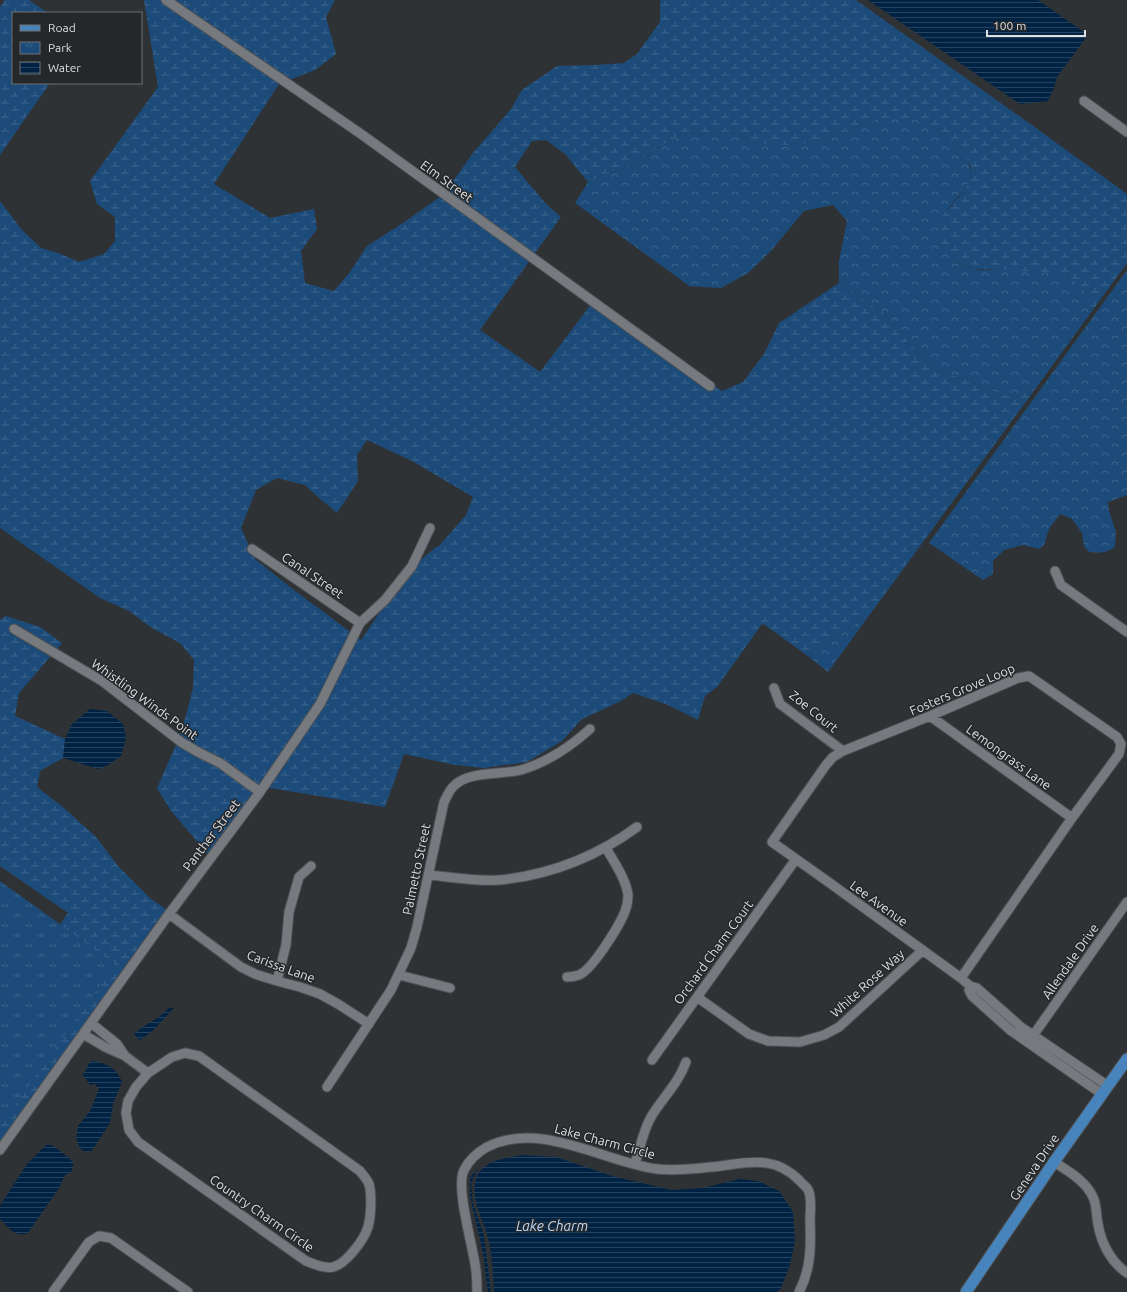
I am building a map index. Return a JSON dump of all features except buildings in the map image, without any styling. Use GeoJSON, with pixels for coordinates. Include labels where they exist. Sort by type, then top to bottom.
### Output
{"type":"FeatureCollection","features":[{"type":"Feature","properties":{"kind":"main road","name":"Geneva Drive"},"geometry":{"type":"LineString","coordinates":[[966,1292],[1054,1162],[1127,1059]]}},
{"type":"Feature","properties":{"kind":"street","name":"Elm Street"},"geometry":{"type":"LineString","coordinates":[[166,0],[361,134],[710,386]]}},
{"type":"Feature","properties":{"kind":"street"},"geometry":{"type":"LineString","coordinates":[[1084,101],[1127,132]]}},
{"type":"Feature","properties":{"kind":"street","name":"Panther Street"},"geometry":{"type":"LineString","coordinates":[[0,1150],[169,914],[260,792],[320,704],[360,623],[385,600],[412,566],[430,528]]}},
{"type":"Feature","properties":{"kind":"street","name":"Canal Street"},"geometry":{"type":"LineString","coordinates":[[252,549],[360,623]]}},
{"type":"Feature","properties":{"kind":"street"},"geometry":{"type":"LineString","coordinates":[[1055,571],[1061,585],[1127,632]]}},
{"type":"Feature","properties":{"kind":"street","name":"Whistling Winds Point"},"geometry":{"type":"LineString","coordinates":[[14,629],[102,681],[181,742],[220,763],[260,792]]}},
{"type":"Feature","properties":{"kind":"street","name":"Fosters Grove Loop"},"geometry":{"type":"LineString","coordinates":[[772,842],[826,765],[834,757],[843,751],[1018,678],[1029,676],[1117,737],[1121,744],[1119,754],[1072,818],[961,978]]}},
{"type":"Feature","properties":{"kind":"street","name":"Zoe Court"},"geometry":{"type":"LineString","coordinates":[[774,688],[780,704],[843,751]]}},
{"type":"Feature","properties":{"kind":"street","name":"Lemongrass Lane"},"geometry":{"type":"LineString","coordinates":[[930,716],[1072,818]]}},
{"type":"Feature","properties":{"kind":"street","name":"Palmetto Street"},"geometry":{"type":"LineString","coordinates":[[327,1087],[391,990],[411,948],[444,802],[454,786],[463,779],[475,775],[503,774],[522,770],[543,762],[575,743],[590,729]]}},
{"type":"Feature","properties":{"kind":"street"},"geometry":{"type":"LineString","coordinates":[[428,875],[472,880],[505,879],[531,875],[557,869],[580,860],[606,848],[637,827]]}},
{"type":"Feature","properties":{"kind":"street","name":"Lee Avenue"},"geometry":{"type":"LineString","coordinates":[[772,842],[923,950],[970,986],[977,988],[1021,1027],[1031,1039],[1105,1090]]}},
{"type":"Feature","properties":{"kind":"street"},"geometry":{"type":"LineString","coordinates":[[567,977],[580,975],[593,962],[608,943],[624,916],[627,905],[627,890],[606,848]]}},
{"type":"Feature","properties":{"kind":"street","name":"Orchard Charm Court"},"geometry":{"type":"LineString","coordinates":[[652,1060],[796,859]]}},
{"type":"Feature","properties":{"kind":"street"},"geometry":{"type":"LineString","coordinates":[[277,981],[286,946],[289,912],[299,877],[311,866]]}},
{"type":"Feature","properties":{"kind":"street","name":"Allendale Drive"},"geometry":{"type":"LineString","coordinates":[[1031,1039],[1127,902]]}},
{"type":"Feature","properties":{"kind":"street","name":"Carissa Lane"},"geometry":{"type":"LineString","coordinates":[[169,914],[241,967],[255,974],[320,994],[369,1024]]}},
{"type":"Feature","properties":{"kind":"street","name":"White Rose Way"},"geometry":{"type":"LineString","coordinates":[[697,997],[749,1034],[768,1042],[800,1042],[824,1035],[839,1027],[923,950]]}},
{"type":"Feature","properties":{"kind":"street"},"geometry":{"type":"LineString","coordinates":[[399,975],[450,988]]}},
{"type":"Feature","properties":{"kind":"street"},"geometry":{"type":"LineString","coordinates":[[91,1023],[117,1044],[125,1056]]}},
{"type":"Feature","properties":{"kind":"street"},"geometry":{"type":"LineString","coordinates":[[83,1034],[105,1047],[125,1056],[148,1073]]}},
{"type":"Feature","properties":{"kind":"street"},"geometry":{"type":"LineString","coordinates":[[105,1047],[111,1039]]}},
{"type":"Feature","properties":{"kind":"street","name":"Country Charm Circle"},"geometry":{"type":"LineString","coordinates":[[185,1053],[199,1056],[360,1172],[369,1182],[371,1195],[368,1227],[362,1240],[346,1260],[333,1267],[320,1266],[306,1261],[138,1142],[129,1130],[126,1113],[128,1101],[136,1087],[148,1073],[172,1057],[185,1053]]}},
{"type":"Feature","properties":{"kind":"street"},"geometry":{"type":"LineString","coordinates":[[635,1164],[646,1125],[679,1079],[686,1062]]}},
{"type":"Feature","properties":{"kind":"street","name":"Lake Charm Circle"},"geometry":{"type":"LineString","coordinates":[[477,1292],[476,1271],[461,1192],[463,1171],[477,1153],[497,1142],[521,1139],[548,1139],[635,1164],[656,1168],[687,1170],[756,1162],[776,1165],[790,1172],[808,1190],[811,1207],[811,1251],[807,1269],[799,1292]]}},
{"type":"Feature","properties":{"kind":"street"},"geometry":{"type":"LineString","coordinates":[[1054,1162],[1073,1174],[1087,1187],[1093,1196],[1098,1225],[1106,1247],[1114,1262],[1127,1273]]}},
{"type":"Feature","properties":{"kind":"street"},"geometry":{"type":"LineString","coordinates":[[53,1292],[89,1242],[99,1236],[111,1238],[188,1292]]}},
{"type":"Feature","properties":{"kind":"green space"},"geometry":{"type":"Polygon","coordinates":[[[5,0],[29,0],[47,12],[12,12],[12,84],[49,84],[0,155],[0,7],[5,0]]]}},
{"type":"Feature","properties":{"kind":"green space"},"geometry":{"type":"Polygon","coordinates":[[[144,0],[335,0],[326,17],[336,54],[315,70],[279,84],[214,184],[270,218],[314,209],[317,229],[301,251],[305,283],[334,291],[350,272],[367,246],[444,194],[473,153],[511,109],[522,90],[557,66],[624,63],[637,54],[660,22],[660,0],[856,0],[1127,194],[1127,263],[1092,311],[1085,291],[1071,279],[1059,275],[1029,271],[974,269],[964,266],[947,255],[940,247],[939,228],[943,215],[963,192],[969,181],[971,167],[960,145],[942,132],[922,121],[903,118],[882,118],[862,124],[822,141],[789,145],[759,144],[732,132],[729,134],[682,134],[625,168],[605,174],[588,182],[565,154],[546,140],[532,141],[515,167],[546,204],[561,217],[480,330],[540,372],[592,303],[689,366],[722,391],[743,382],[764,354],[779,323],[839,283],[884,313],[924,360],[943,374],[961,377],[994,392],[1015,397],[1036,388],[868,617],[859,621],[809,657],[762,624],[717,687],[705,696],[698,720],[668,705],[633,693],[621,701],[582,719],[562,741],[527,762],[484,768],[455,765],[404,754],[385,807],[258,786],[208,854],[171,811],[157,788],[176,745],[186,715],[193,688],[194,660],[180,643],[152,628],[129,611],[100,598],[0,528],[0,201],[22,230],[41,248],[79,262],[104,254],[115,241],[115,217],[97,204],[90,181],[158,87],[144,0]],[[367,440],[357,455],[358,481],[337,513],[305,485],[277,478],[256,490],[241,528],[255,559],[361,640],[407,572],[439,546],[466,515],[473,497],[412,461],[367,440]]]}},
{"type":"Feature","properties":{"kind":"green space"},"geometry":{"type":"Polygon","coordinates":[[[882,118],[907,118],[922,121],[936,128],[957,143],[965,154],[970,167],[968,183],[947,210],[940,226],[940,247],[955,260],[961,265],[974,269],[1007,269],[1040,271],[1058,274],[1071,279],[1086,292],[1092,311],[1036,388],[1015,397],[994,392],[961,377],[943,374],[924,360],[884,313],[839,283],[839,261],[847,221],[833,205],[804,211],[771,251],[748,273],[721,288],[687,286],[688,285],[575,203],[588,182],[605,174],[625,168],[682,134],[729,134],[732,132],[759,144],[822,141],[862,124],[882,118]]]}},
{"type":"Feature","properties":{"kind":"green space"},"geometry":{"type":"Polygon","coordinates":[[[1127,270],[1127,495],[1108,502],[1109,511],[1116,532],[1115,547],[1103,552],[1089,552],[1084,546],[1082,533],[1072,519],[1060,514],[1049,529],[1044,545],[1039,549],[1023,545],[1004,550],[993,561],[993,574],[983,580],[929,543],[1127,270]]]}},
{"type":"Feature","properties":{"kind":"green space"},"geometry":{"type":"Polygon","coordinates":[[[6,616],[40,627],[62,643],[19,693],[15,716],[65,739],[63,758],[40,771],[37,787],[64,808],[96,837],[118,866],[150,898],[167,910],[0,1143],[0,1009],[68,913],[0,866],[0,620],[6,616]]]}},
{"type":"Feature","properties":{"kind":"green space"},"geometry":{"type":"Polygon","coordinates":[[[868,617],[828,672],[809,657],[859,621],[868,617]]]}},
{"type":"Feature","properties":{"kind":"green space"},"geometry":{"type":"Polygon","coordinates":[[[0,881],[115,964],[0,1126],[0,881]]]}},
{"type":"Feature","properties":{"kind":"water"},"geometry":{"type":"Polygon","coordinates":[[[868,0],[1038,0],[1084,32],[1085,39],[1057,77],[1048,101],[1020,104],[868,0]]]}},
{"type":"Feature","properties":{"kind":"water"},"geometry":{"type":"Polygon","coordinates":[[[90,709],[107,711],[123,724],[126,738],[121,756],[108,765],[98,769],[63,758],[65,739],[72,724],[90,709]]]}},
{"type":"Feature","properties":{"kind":"water"},"geometry":{"type":"Polygon","coordinates":[[[169,1008],[174,1008],[153,1030],[139,1040],[134,1034],[169,1008]]]}},
{"type":"Feature","properties":{"kind":"water"},"geometry":{"type":"Polygon","coordinates":[[[93,1061],[110,1067],[117,1073],[122,1082],[113,1104],[110,1123],[93,1149],[91,1151],[83,1151],[80,1148],[76,1138],[78,1126],[90,1111],[99,1089],[95,1084],[90,1085],[83,1075],[90,1062],[93,1061]]]}},
{"type":"Feature","properties":{"kind":"water"},"geometry":{"type":"Polygon","coordinates":[[[46,1145],[52,1145],[69,1158],[73,1163],[73,1167],[71,1172],[65,1175],[59,1188],[28,1233],[19,1234],[9,1229],[0,1219],[0,1206],[27,1164],[46,1145]]]}},
{"type":"Feature","properties":{"kind":"water","name":"Lake Charm"},"geometry":{"type":"Polygon","coordinates":[[[523,1155],[556,1157],[612,1176],[671,1190],[703,1188],[740,1179],[758,1181],[779,1191],[793,1212],[795,1241],[790,1265],[781,1288],[777,1292],[494,1292],[489,1241],[476,1202],[476,1179],[486,1166],[493,1162],[523,1155]]]}},
{"type":"Feature","properties":{"kind":"water"},"geometry":{"type":"Polygon","coordinates":[[[479,1168],[471,1183],[473,1203],[484,1235],[491,1292],[488,1292],[483,1253],[470,1196],[470,1177],[479,1168]]]}}]}
